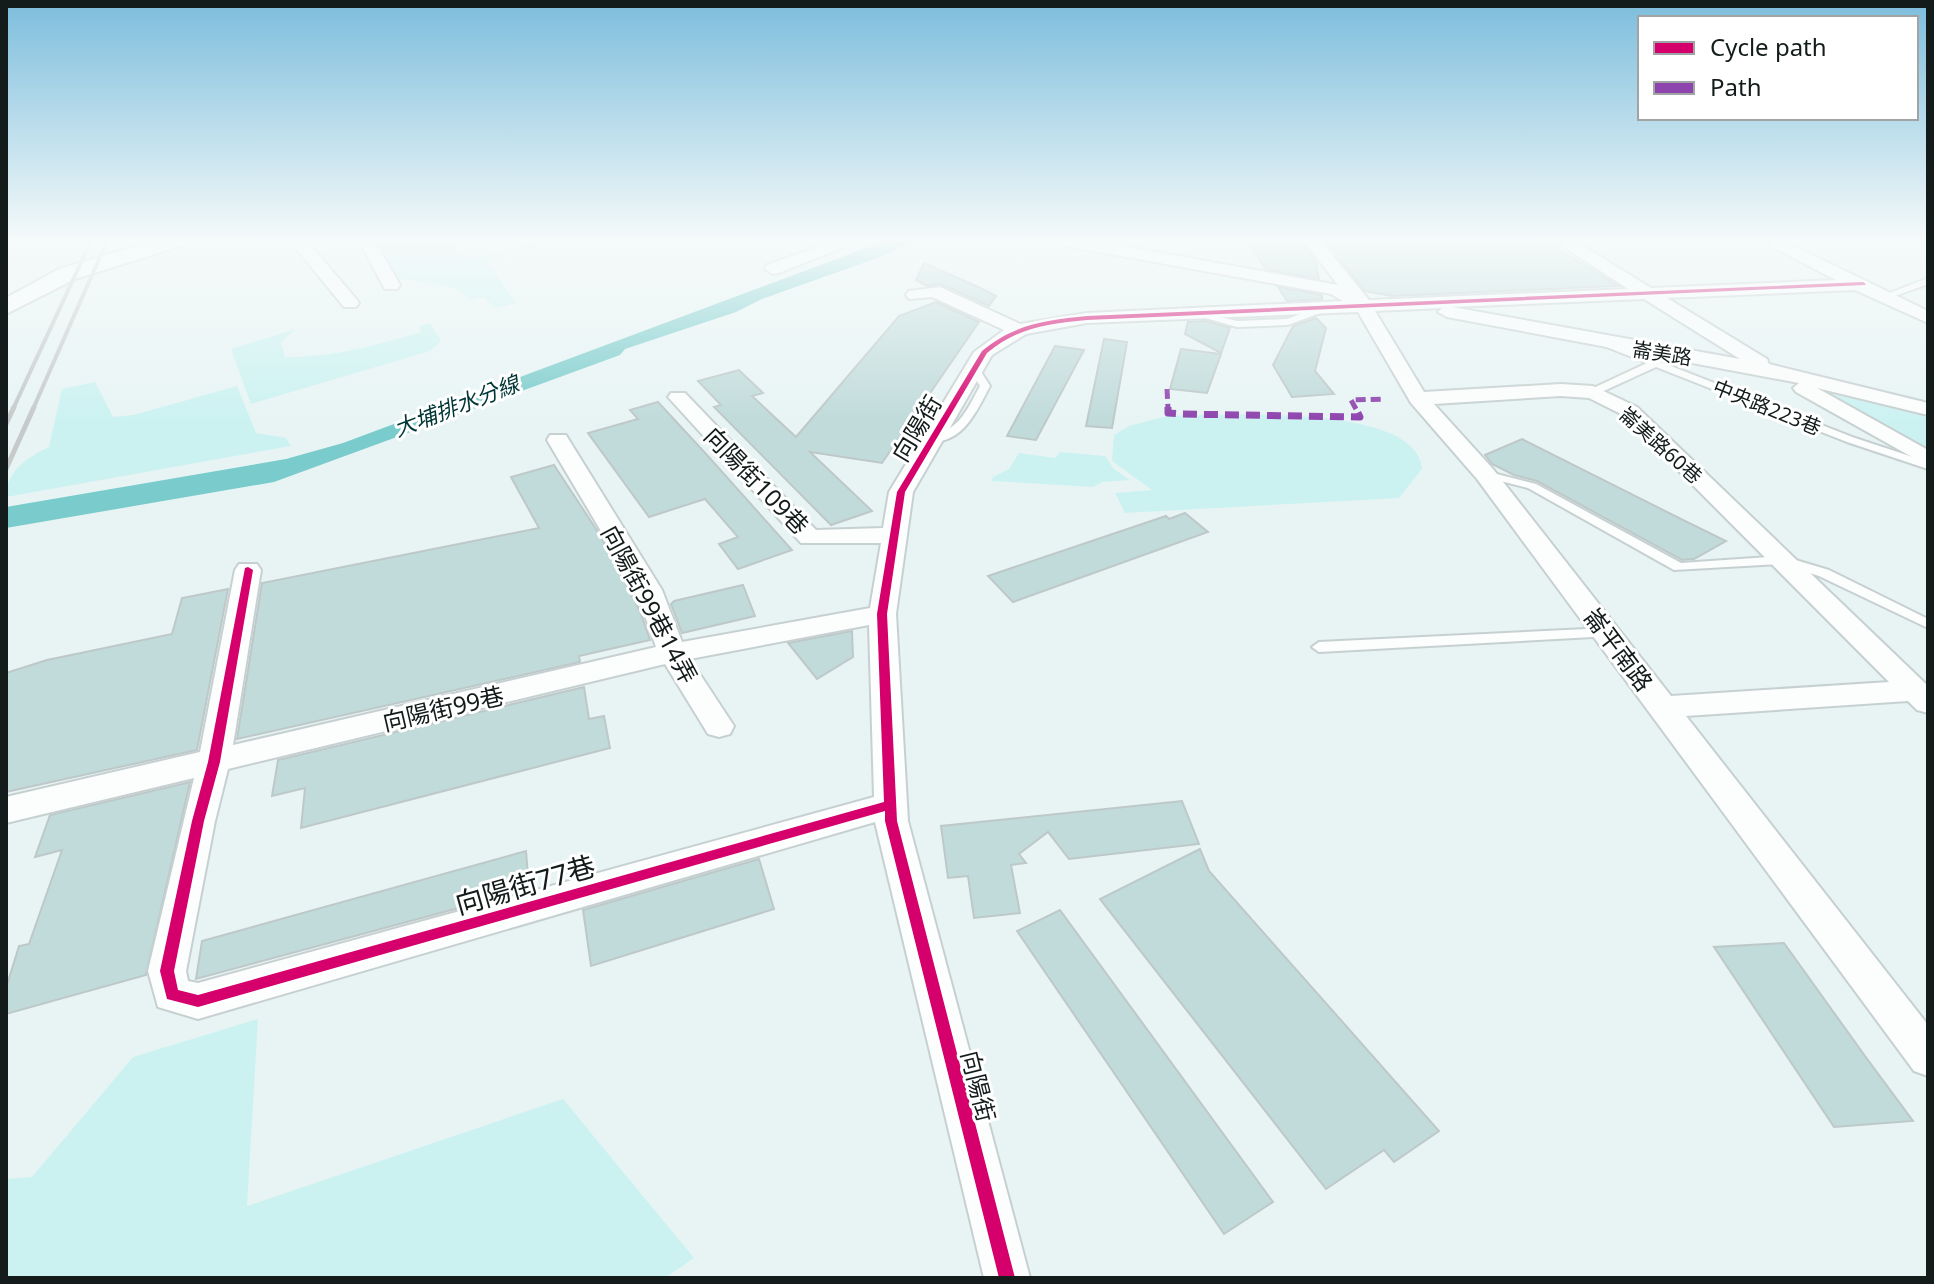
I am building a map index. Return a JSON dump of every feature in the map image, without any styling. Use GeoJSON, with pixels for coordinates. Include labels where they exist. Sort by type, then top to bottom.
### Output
{"type":"FeatureCollection","features":[{"type":"Feature","properties":{"kind":"street"},"geometry":{"type":"LineString","coordinates":[[956,301],[1017,329]]}},
{"type":"Feature","properties":{"kind":"street","name":"崙美路"},"geometry":{"type":"LineString","coordinates":[[1356,301],[1363,305],[1449,313],[1607,344],[1775,371],[1928,409]]}},
{"type":"Feature","properties":{"kind":"street","name":"崙平南路"},"geometry":{"type":"LineString","coordinates":[[1360,301],[1418,399],[1485,474],[1928,1057]]}},
{"type":"Feature","properties":{"kind":"street","name":"向陽街"},"geometry":{"type":"LineString","coordinates":[[1007,1278],[891,821],[882,614],[901,492],[991,345],[1017,329],[1087,318],[1459,301]]}},
{"type":"Feature","properties":{"kind":"street"},"geometry":{"type":"LineString","coordinates":[[1657,301],[1928,459]]}},
{"type":"Feature","properties":{"kind":"street"},"geometry":{"type":"LineString","coordinates":[[1895,301],[1928,318]]}},
{"type":"Feature","properties":{"kind":"street","name":"崙美路60巷"},"geometry":{"type":"LineString","coordinates":[[1418,399],[1561,390],[1593,392],[1630,411],[1921,696]]}},
{"type":"Feature","properties":{"kind":"street","name":"向陽街109巷"},"geometry":{"type":"LineString","coordinates":[[678,397],[810,538],[894,535]]}},
{"type":"Feature","properties":{"kind":"street","name":"向陽街99巷14弄"},"geometry":{"type":"LineString","coordinates":[[558,440],[649,590],[672,653],[719,726]]}},
{"type":"Feature","properties":{"kind":"street"},"geometry":{"type":"LineString","coordinates":[[214,762],[248,570]]}},
{"type":"Feature","properties":{"kind":"street","name":"向陽街99巷"},"geometry":{"type":"LineString","coordinates":[[6,810],[672,653],[882,614]]}},
{"type":"Feature","properties":{"kind":"street"},"geometry":{"type":"LineString","coordinates":[[1663,707],[1921,696]]}},
{"type":"Feature","properties":{"kind":"street","name":"向陽街77巷"},"geometry":{"type":"LineString","coordinates":[[214,762],[198,821],[167,971],[172,995],[198,1001],[891,805]]}},
{"type":"Feature","properties":{"kind":"lane","name":"中央路223巷"},"geometry":{"type":"LineString","coordinates":[[1607,344],[1851,440],[1928,466]]}},
{"type":"Feature","properties":{"kind":"lane"},"geometry":{"type":"LineString","coordinates":[[1593,392],[1656,363]]}},
{"type":"Feature","properties":{"kind":"lane"},"geometry":{"type":"LineString","coordinates":[[1485,474],[1532,486],[1679,567],[1782,560],[1824,573],[1928,624]]}},
{"type":"Feature","properties":{"kind":"lane"},"geometry":{"type":"LineString","coordinates":[[1319,647],[1607,633]]}},
{"type":"Feature","properties":{"kind":"shaded area"},"geometry":{"type":"Polygon","coordinates":[[[488,301],[516,303],[494,308],[488,301]]]}},
{"type":"Feature","properties":{"kind":"shaded area"},"geometry":{"type":"Polygon","coordinates":[[[430,323],[441,341],[430,351],[251,404],[231,349],[296,329],[281,342],[285,357],[337,353],[421,332],[419,326],[430,323]]]}},
{"type":"Feature","properties":{"kind":"shaded area"},"geometry":{"type":"Polygon","coordinates":[[[95,382],[113,417],[134,415],[237,386],[256,433],[286,438],[291,446],[6,497],[14,472],[33,455],[49,447],[62,389],[95,382]]]}},
{"type":"Feature","properties":{"kind":"shaded area"},"geometry":{"type":"Polygon","coordinates":[[[1821,391],[1928,416],[1928,448],[1821,391]]]}},
{"type":"Feature","properties":{"kind":"shaded area"},"geometry":{"type":"Polygon","coordinates":[[[1268,415],[1352,422],[1387,432],[1412,447],[1422,469],[1399,498],[1125,513],[1115,493],[1152,490],[1112,461],[1114,435],[1129,426],[1167,416],[1268,415]]]}},
{"type":"Feature","properties":{"kind":"shaded area"},"geometry":{"type":"Polygon","coordinates":[[[1060,452],[1105,456],[1114,469],[1130,480],[1103,482],[1093,487],[991,481],[1009,469],[1019,453],[1055,458],[1060,452]]]}},
{"type":"Feature","properties":{"kind":"shaded area"},"geometry":{"type":"Polygon","coordinates":[[[258,1019],[247,1206],[563,1099],[694,1258],[665,1278],[6,1278],[6,1179],[32,1177],[133,1057],[258,1019]]]}},
{"type":"Feature","properties":{"kind":"water","name":"大埔排水分線"},"geometry":{"type":"Polygon","coordinates":[[[724,301],[758,301],[736,312],[625,349],[620,355],[274,482],[6,528],[6,507],[286,459],[343,443],[724,301]]]}},
{"type":"Feature","properties":{"kind":"building"},"geometry":{"type":"Polygon","coordinates":[[[936,302],[979,322],[882,463],[810,452],[872,511],[831,525],[714,407],[721,405],[698,381],[739,370],[763,393],[752,396],[796,437],[899,316],[936,302]]]}},
{"type":"Feature","properties":{"kind":"building"},"geometry":{"type":"Polygon","coordinates":[[[1316,318],[1326,328],[1315,371],[1334,394],[1292,397],[1273,365],[1293,326],[1316,318]]]}},
{"type":"Feature","properties":{"kind":"building"},"geometry":{"type":"Polygon","coordinates":[[[1205,321],[1230,328],[1221,353],[1185,334],[1188,322],[1205,321]]]}},
{"type":"Feature","properties":{"kind":"building"},"geometry":{"type":"Polygon","coordinates":[[[1104,339],[1127,342],[1112,428],[1086,426],[1104,339]]]}},
{"type":"Feature","properties":{"kind":"building"},"geometry":{"type":"Polygon","coordinates":[[[1055,346],[1084,350],[1036,440],[1007,436],[1055,346]]]}},
{"type":"Feature","properties":{"kind":"building"},"geometry":{"type":"Polygon","coordinates":[[[1181,349],[1221,354],[1207,393],[1170,389],[1181,349]]]}},
{"type":"Feature","properties":{"kind":"building"},"geometry":{"type":"Polygon","coordinates":[[[658,402],[792,550],[738,569],[719,544],[738,537],[705,499],[649,517],[588,433],[638,419],[630,410],[658,402]]]}},
{"type":"Feature","properties":{"kind":"building"},"geometry":{"type":"Polygon","coordinates":[[[1522,439],[1726,541],[1694,559],[1682,560],[1537,481],[1514,475],[1492,464],[1485,455],[1522,439]]]}},
{"type":"Feature","properties":{"kind":"building"},"geometry":{"type":"Polygon","coordinates":[[[554,465],[600,535],[640,611],[650,640],[579,656],[580,662],[237,739],[262,583],[539,528],[511,477],[554,465]]]}},
{"type":"Feature","properties":{"kind":"building"},"geometry":{"type":"Polygon","coordinates":[[[1185,513],[1208,532],[1013,602],[988,576],[1166,516],[1169,519],[1185,513]]]}},
{"type":"Feature","properties":{"kind":"building"},"geometry":{"type":"Polygon","coordinates":[[[743,585],[755,616],[682,633],[671,604],[674,601],[743,585]]]}},
{"type":"Feature","properties":{"kind":"building"},"geometry":{"type":"Polygon","coordinates":[[[228,589],[197,750],[6,792],[6,673],[47,660],[172,634],[182,598],[228,589]]]}},
{"type":"Feature","properties":{"kind":"building"},"geometry":{"type":"Polygon","coordinates":[[[852,631],[853,657],[817,679],[788,643],[852,631]]]}},
{"type":"Feature","properties":{"kind":"building"},"geometry":{"type":"Polygon","coordinates":[[[584,687],[589,719],[604,716],[610,748],[301,828],[305,788],[272,796],[278,760],[584,687]]]}},
{"type":"Feature","properties":{"kind":"building"},"geometry":{"type":"Polygon","coordinates":[[[190,782],[146,975],[6,1014],[6,988],[19,946],[29,944],[62,850],[35,857],[50,815],[190,782]]]}},
{"type":"Feature","properties":{"kind":"building"},"geometry":{"type":"Polygon","coordinates":[[[1182,801],[1199,844],[1069,859],[1048,832],[1019,854],[1026,863],[1011,865],[1020,913],[974,918],[968,876],[948,878],[941,826],[1182,801]]]}},
{"type":"Feature","properties":{"kind":"building"},"geometry":{"type":"Polygon","coordinates":[[[1200,849],[1209,871],[1439,1131],[1394,1162],[1384,1150],[1326,1189],[1100,899],[1200,849]]]}},
{"type":"Feature","properties":{"kind":"building"},"geometry":{"type":"Polygon","coordinates":[[[526,851],[529,889],[196,979],[202,941],[526,851]]]}},
{"type":"Feature","properties":{"kind":"building"},"geometry":{"type":"Polygon","coordinates":[[[759,859],[774,909],[591,966],[583,910],[759,859]]]}},
{"type":"Feature","properties":{"kind":"building"},"geometry":{"type":"Polygon","coordinates":[[[1060,910],[1273,1202],[1224,1234],[1017,931],[1060,910]]]}},
{"type":"Feature","properties":{"kind":"building"},"geometry":{"type":"Polygon","coordinates":[[[1784,943],[1913,1121],[1834,1127],[1714,947],[1784,943]]]}},
{"type":"Feature","properties":{"kind":"railway"},"geometry":{"type":"LineString","coordinates":[[13,409],[63,301]]}},
{"type":"Feature","properties":{"kind":"railway"},"geometry":{"type":"LineString","coordinates":[[33,409],[81,301]]}},
{"type":"Feature","properties":{"kind":"railway"},"geometry":{"type":"LineString","coordinates":[[6,424],[14,407]]}},
{"type":"Feature","properties":{"kind":"railway"},"geometry":{"type":"LineString","coordinates":[[6,469],[34,407]]}},
{"type":"Feature","properties":{"kind":"marked path"},"geometry":{"type":"LineString","coordinates":[[1167,389],[1168,413],[1181,414],[1360,417],[1351,400],[1385,399]]}},
{"type":"Feature","properties":{"kind":"cycle path"},"geometry":{"type":"LineString","coordinates":[[1007,1278],[891,821],[882,614],[901,492],[984,352],[1019,330],[1087,318],[1477,301]]}},
{"type":"Feature","properties":{"kind":"cycle path"},"geometry":{"type":"LineString","coordinates":[[248,570],[214,762],[198,821],[167,971],[172,995],[198,1001],[891,805]]}}]}
